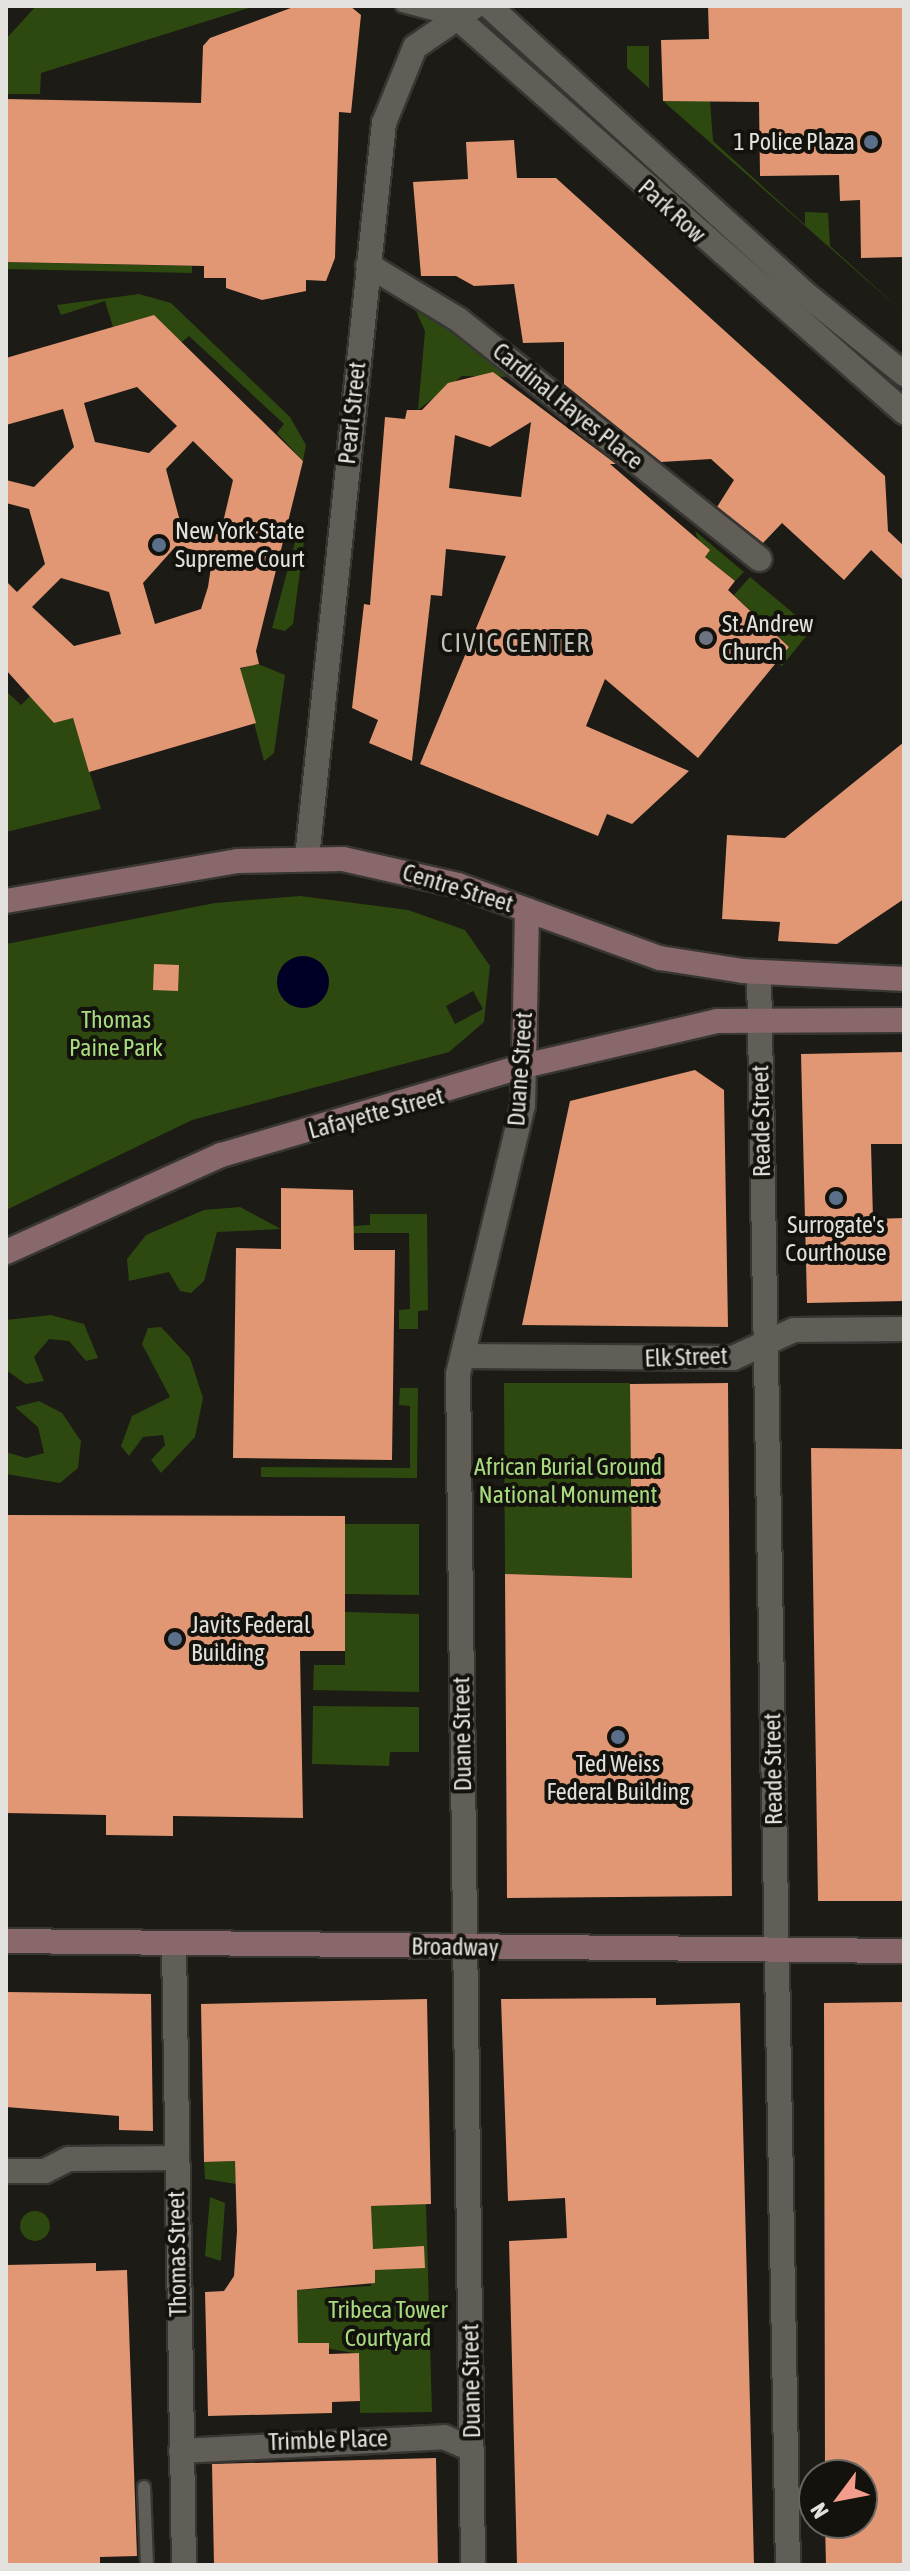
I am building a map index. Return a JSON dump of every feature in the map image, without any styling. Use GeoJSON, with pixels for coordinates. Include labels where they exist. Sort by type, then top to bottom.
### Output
{"type":"FeatureCollection","features":[{"type":"Feature","properties":{"kind":"main road","name":"Centre Street"},"geometry":{"type":"LineString","coordinates":[[6,901],[215,864],[307,858],[401,870],[527,910],[639,953],[759,972],[904,979]]}},
{"type":"Feature","properties":{"kind":"main road","name":"Duane Street"},"geometry":{"type":"LineString","coordinates":[[524,1066],[527,910]]}},
{"type":"Feature","properties":{"kind":"main road","name":"Lafayette Street"},"geometry":{"type":"LineString","coordinates":[[6,1252],[221,1155],[524,1066],[676,1028],[759,1017]]}},
{"type":"Feature","properties":{"kind":"main road"},"geometry":{"type":"LineString","coordinates":[[759,1017],[904,1020]]}},
{"type":"Feature","properties":{"kind":"main road","name":"Broadway"},"geometry":{"type":"LineString","coordinates":[[6,1941],[904,1951]]}},
{"type":"Feature","properties":{"kind":"street","name":"Park Row"},"geometry":{"type":"LineString","coordinates":[[489,6],[802,291],[904,374]]}},
{"type":"Feature","properties":{"kind":"street","name":"Pearl Street"},"geometry":{"type":"LineString","coordinates":[[307,858],[368,265],[389,96],[415,47],[459,10]]}},
{"type":"Feature","properties":{"kind":"street","name":"Park Row"},"geometry":{"type":"LineString","coordinates":[[459,10],[904,412]]}},
{"type":"Feature","properties":{"kind":"street","name":"Cardinal Hayes Place"},"geometry":{"type":"LineString","coordinates":[[368,265],[448,311],[759,559]]}},
{"type":"Feature","properties":{"kind":"street","name":"Reade Street"},"geometry":{"type":"LineString","coordinates":[[759,972],[788,2565]]}},
{"type":"Feature","properties":{"kind":"street","name":"Duane Street"},"geometry":{"type":"LineString","coordinates":[[473,2565],[467,1947],[456,1498],[463,1356],[523,1106],[524,1066]]}},
{"type":"Feature","properties":{"kind":"street","name":"Elk Street"},"geometry":{"type":"LineString","coordinates":[[463,1356],[733,1358],[794,1330],[904,1329]]}},
{"type":"Feature","properties":{"kind":"street","name":"Thomas Street"},"geometry":{"type":"LineString","coordinates":[[174,1944],[184,2565]]}},
{"type":"Feature","properties":{"kind":"street"},"geometry":{"type":"LineString","coordinates":[[6,2171],[45,2171],[69,2159],[176,2158]]}},
{"type":"Feature","properties":{"kind":"street","name":"Trimble Place"},"geometry":{"type":"LineString","coordinates":[[181,2451],[444,2437],[471,2449]]}},
{"type":"Feature","properties":{"kind":"lane"},"geometry":{"type":"LineString","coordinates":[[402,6],[434,19],[459,10]]}},
{"type":"Feature","properties":{"kind":"lane"},"geometry":{"type":"LineString","coordinates":[[144,2487],[147,2565]]}},
{"type":"Feature","properties":{"kind":"green space"},"geometry":{"type":"Polygon","coordinates":[[[36,6],[255,6],[41,73],[40,94],[6,94],[6,39],[36,6]]]}},
{"type":"Feature","properties":{"kind":"green space"},"geometry":{"type":"Polygon","coordinates":[[[627,46],[649,46],[649,88],[627,68],[627,46]]]}},
{"type":"Feature","properties":{"kind":"green space"},"geometry":{"type":"Polygon","coordinates":[[[710,100],[713,141],[805,225],[805,212],[828,213],[830,246],[904,313],[663,101],[710,100]]]}},
{"type":"Feature","properties":{"kind":"green space"},"geometry":{"type":"Polygon","coordinates":[[[6,262],[192,266],[192,273],[6,269],[6,262]]]}},
{"type":"Feature","properties":{"kind":"green space"},"geometry":{"type":"Polygon","coordinates":[[[139,294],[171,303],[290,417],[306,445],[303,461],[277,433],[284,424],[189,336],[182,342],[151,316],[113,327],[105,301],[61,315],[57,305],[139,294]]]}},
{"type":"Feature","properties":{"kind":"green space"},"geometry":{"type":"Polygon","coordinates":[[[416,311],[451,330],[510,377],[462,376],[418,410],[425,331],[416,311]]]}},
{"type":"Feature","properties":{"kind":"green space"},"geometry":{"type":"Polygon","coordinates":[[[298,531],[305,533],[293,624],[285,631],[272,628],[298,531]]]}},
{"type":"Feature","properties":{"kind":"green space"},"geometry":{"type":"Polygon","coordinates":[[[695,531],[744,572],[735,581],[705,557],[695,531]]]}},
{"type":"Feature","properties":{"kind":"green space"},"geometry":{"type":"Polygon","coordinates":[[[750,577],[812,629],[782,666],[777,662],[789,647],[734,595],[750,577]]]}},
{"type":"Feature","properties":{"kind":"green space"},"geometry":{"type":"Polygon","coordinates":[[[258,664],[285,675],[274,753],[264,761],[240,669],[258,664]]]}},
{"type":"Feature","properties":{"kind":"green space"},"geometry":{"type":"Polygon","coordinates":[[[6,691],[21,705],[32,694],[54,723],[73,718],[101,809],[6,832],[6,691]]]}},
{"type":"Feature","properties":{"kind":"green space","name":"Thomas Paine Park"},"geometry":{"type":"Polygon","coordinates":[[[300,896],[408,910],[465,930],[490,966],[484,1022],[449,1052],[192,1120],[6,1210],[6,944],[215,903],[300,896]],[[473,991],[446,1006],[455,1024],[483,1009],[473,991]]]}},
{"type":"Feature","properties":{"kind":"green space"},"geometry":{"type":"Polygon","coordinates":[[[240,1207],[281,1229],[217,1232],[204,1281],[191,1293],[180,1291],[169,1272],[129,1281],[127,1259],[146,1235],[204,1210],[240,1207]]]}},
{"type":"Feature","properties":{"kind":"green space"},"geometry":{"type":"Polygon","coordinates":[[[370,1214],[427,1214],[428,1310],[418,1311],[418,1329],[399,1329],[399,1310],[410,1309],[409,1233],[353,1233],[353,1226],[370,1225],[370,1214]]]}},
{"type":"Feature","properties":{"kind":"green space"},"geometry":{"type":"Polygon","coordinates":[[[51,1315],[84,1324],[98,1358],[86,1361],[69,1341],[49,1339],[34,1357],[44,1381],[26,1384],[6,1370],[6,1320],[51,1315]]]}},
{"type":"Feature","properties":{"kind":"green space"},"geometry":{"type":"Polygon","coordinates":[[[161,1327],[190,1358],[203,1398],[195,1437],[161,1473],[151,1460],[165,1445],[163,1435],[143,1437],[129,1456],[121,1446],[132,1416],[170,1397],[142,1344],[148,1328],[161,1327]]]}},
{"type":"Feature","properties":{"kind":"green space","name":"African Burial Ground National Monument"},"geometry":{"type":"Polygon","coordinates":[[[504,1383],[630,1383],[632,1578],[505,1574],[504,1383]]]}},
{"type":"Feature","properties":{"kind":"green space"},"geometry":{"type":"Polygon","coordinates":[[[400,1388],[418,1388],[417,1478],[261,1477],[261,1467],[410,1468],[410,1406],[399,1405],[400,1388]]]}},
{"type":"Feature","properties":{"kind":"green space"},"geometry":{"type":"Polygon","coordinates":[[[39,1401],[62,1413],[81,1441],[78,1468],[60,1483],[6,1474],[6,1452],[26,1458],[44,1453],[38,1427],[15,1407],[39,1401]]]}},
{"type":"Feature","properties":{"kind":"green space"},"geometry":{"type":"Polygon","coordinates":[[[345,1524],[419,1524],[419,1595],[345,1594],[345,1524]]]}},
{"type":"Feature","properties":{"kind":"green space"},"geometry":{"type":"Polygon","coordinates":[[[345,1612],[419,1614],[419,1692],[313,1690],[314,1665],[345,1665],[345,1612]]]}},
{"type":"Feature","properties":{"kind":"green space"},"geometry":{"type":"Polygon","coordinates":[[[313,1706],[419,1707],[419,1752],[390,1752],[389,1766],[312,1764],[313,1706]]]}},
{"type":"Feature","properties":{"kind":"green space"},"geometry":{"type":"Polygon","coordinates":[[[235,2161],[236,2184],[205,2179],[204,2162],[235,2161]]]}},
{"type":"Feature","properties":{"kind":"green space"},"geometry":{"type":"Polygon","coordinates":[[[210,2197],[225,2203],[221,2261],[205,2256],[210,2197]]]}},
{"type":"Feature","properties":{"kind":"green space","name":"Tribeca Tower Courtyard"},"geometry":{"type":"Polygon","coordinates":[[[426,2204],[432,2412],[360,2413],[359,2354],[298,2343],[297,2290],[371,2286],[371,2206],[426,2204]]]}},
{"type":"Feature","properties":{"kind":"green space"},"geometry":{"type":"Polygon","coordinates":[[[35,2211],[41,2212],[49,2220],[49,2232],[41,2240],[35,2241],[29,2240],[21,2232],[20,2226],[21,2220],[29,2212],[35,2211]]]}},
{"type":"Feature","properties":{"kind":"water"},"geometry":{"type":"Polygon","coordinates":[[[303,956],[322,963],[329,982],[322,1001],[303,1008],[284,1001],[277,982],[284,963],[303,956]]]}},
{"type":"Feature","properties":{"kind":"building"},"geometry":{"type":"Polygon","coordinates":[[[296,6],[350,6],[361,15],[351,113],[339,112],[335,258],[326,281],[306,280],[306,291],[262,300],[226,288],[226,278],[204,278],[204,266],[6,262],[6,99],[201,103],[203,46],[210,38],[296,6]]]}},
{"type":"Feature","properties":{"kind":"building","name":"1 Police Plaza"},"geometry":{"type":"Polygon","coordinates":[[[708,6],[904,6],[904,257],[861,258],[860,200],[840,201],[839,175],[760,176],[759,102],[663,101],[661,40],[709,39],[708,6]]]}},
{"type":"Feature","properties":{"kind":"building"},"geometry":{"type":"Polygon","coordinates":[[[514,140],[517,178],[556,178],[885,476],[888,531],[904,546],[904,581],[871,550],[844,580],[782,523],[763,543],[717,507],[734,480],[711,459],[661,462],[564,384],[564,342],[523,343],[514,284],[474,286],[456,276],[421,276],[413,182],[468,179],[466,142],[514,140]]]}},
{"type":"Feature","properties":{"kind":"building","name":"New York State Supreme Court"},"geometry":{"type":"Polygon","coordinates":[[[154,315],[303,461],[256,651],[259,664],[240,668],[256,723],[89,772],[73,718],[54,723],[6,670],[6,581],[17,592],[45,564],[29,509],[6,503],[6,480],[34,487],[74,447],[63,409],[6,425],[6,358],[154,315]],[[137,387],[84,403],[95,442],[149,453],[177,426],[137,387]],[[193,441],[166,469],[181,525],[220,535],[233,480],[193,441]],[[176,546],[143,583],[155,624],[201,609],[213,554],[176,546]],[[61,578],[32,607],[74,646],[121,634],[109,592],[61,578]]]}},
{"type":"Feature","properties":{"kind":"building"},"geometry":{"type":"Polygon","coordinates":[[[493,372],[616,464],[610,464],[710,550],[705,557],[735,581],[728,590],[789,647],[698,758],[605,679],[586,726],[689,771],[632,824],[607,814],[598,836],[420,764],[506,556],[446,549],[442,596],[431,595],[412,761],[369,743],[378,720],[352,708],[364,604],[370,605],[385,417],[405,419],[407,410],[422,410],[448,383],[493,372]],[[531,422],[490,447],[455,435],[449,488],[521,497],[531,422]]]}},
{"type":"Feature","properties":{"kind":"building"},"geometry":{"type":"Polygon","coordinates":[[[904,742],[904,899],[837,944],[778,941],[780,922],[722,919],[727,835],[785,838],[904,742]]]}},
{"type":"Feature","properties":{"kind":"building"},"geometry":{"type":"Polygon","coordinates":[[[154,964],[179,965],[178,991],[153,990],[154,964]]]}},
{"type":"Feature","properties":{"kind":"building","name":"Surrogate's Courthouse"},"geometry":{"type":"Polygon","coordinates":[[[904,1052],[904,1144],[871,1144],[873,1219],[904,1218],[904,1301],[807,1303],[801,1054],[904,1052]]]}},
{"type":"Feature","properties":{"kind":"building"},"geometry":{"type":"Polygon","coordinates":[[[695,1070],[724,1090],[728,1327],[522,1325],[570,1101],[695,1070]]]}},
{"type":"Feature","properties":{"kind":"building"},"geometry":{"type":"Polygon","coordinates":[[[281,1188],[353,1190],[354,1250],[395,1250],[392,1460],[233,1458],[236,1248],[281,1249],[281,1188]]]}},
{"type":"Feature","properties":{"kind":"building","name":"Ted Weiss Federal Building"},"geometry":{"type":"Polygon","coordinates":[[[728,1383],[732,1896],[507,1898],[505,1574],[632,1578],[630,1384],[728,1383]]]}},
{"type":"Feature","properties":{"kind":"building"},"geometry":{"type":"Polygon","coordinates":[[[811,1448],[904,1449],[904,1901],[818,1901],[811,1448]]]}},
{"type":"Feature","properties":{"kind":"building","name":"Javits Federal Building"},"geometry":{"type":"Polygon","coordinates":[[[6,1515],[345,1516],[345,1651],[300,1651],[303,1818],[173,1816],[173,1836],[106,1835],[106,1815],[6,1813],[6,1515]]]}},
{"type":"Feature","properties":{"kind":"building"},"geometry":{"type":"Polygon","coordinates":[[[6,1992],[151,1994],[153,2131],[119,2130],[119,2116],[6,2107],[6,1992]]]}},
{"type":"Feature","properties":{"kind":"building"},"geometry":{"type":"Polygon","coordinates":[[[656,1998],[656,2005],[740,2003],[754,2565],[517,2565],[509,2241],[567,2238],[565,2198],[508,2201],[501,1999],[656,1998]]]}},
{"type":"Feature","properties":{"kind":"building"},"geometry":{"type":"Polygon","coordinates":[[[427,1999],[431,2204],[371,2206],[373,2249],[424,2246],[425,2268],[375,2270],[375,2283],[297,2290],[298,2343],[329,2343],[329,2354],[359,2353],[360,2401],[332,2402],[332,2413],[208,2416],[205,2292],[224,2291],[234,2276],[237,2231],[235,2161],[204,2162],[201,2004],[427,1999]]]}},
{"type":"Feature","properties":{"kind":"building"},"geometry":{"type":"Polygon","coordinates":[[[904,2002],[904,2565],[826,2565],[825,2539],[878,2539],[878,2459],[825,2459],[824,2003],[904,2002]]]}},
{"type":"Feature","properties":{"kind":"building"},"geometry":{"type":"Polygon","coordinates":[[[96,2263],[96,2271],[127,2270],[137,2556],[100,2557],[100,2565],[6,2565],[6,2265],[96,2263]]]}},
{"type":"Feature","properties":{"kind":"building"},"geometry":{"type":"Polygon","coordinates":[[[436,2458],[438,2565],[214,2565],[212,2464],[436,2458]]]}},
{"type":"Feature","properties":{"kind":"place","name":"1 Police Plaza"},"geometry":{"type":"Point","coordinates":[871,142]}},
{"type":"Feature","properties":{"kind":"place","name":"New York State Supreme Court"},"geometry":{"type":"Point","coordinates":[159,545]}},
{"type":"Feature","properties":{"kind":"place","name":"St. Andrew Church"},"geometry":{"type":"Point","coordinates":[706,638]}},
{"type":"Feature","properties":{"kind":"place","name":"Surrogate's Courthouse"},"geometry":{"type":"Point","coordinates":[836,1198]}},
{"type":"Feature","properties":{"kind":"place","name":"Javits Federal Building"},"geometry":{"type":"Point","coordinates":[175,1639]}},
{"type":"Feature","properties":{"kind":"place","name":"Ted Weiss Federal Building"},"geometry":{"type":"Point","coordinates":[618,1737]}},
{"type":"Feature","properties":{"kind":"district","name":"CIVIC CENTER"},"geometry":{"type":"Point","coordinates":[516,644]}}]}
